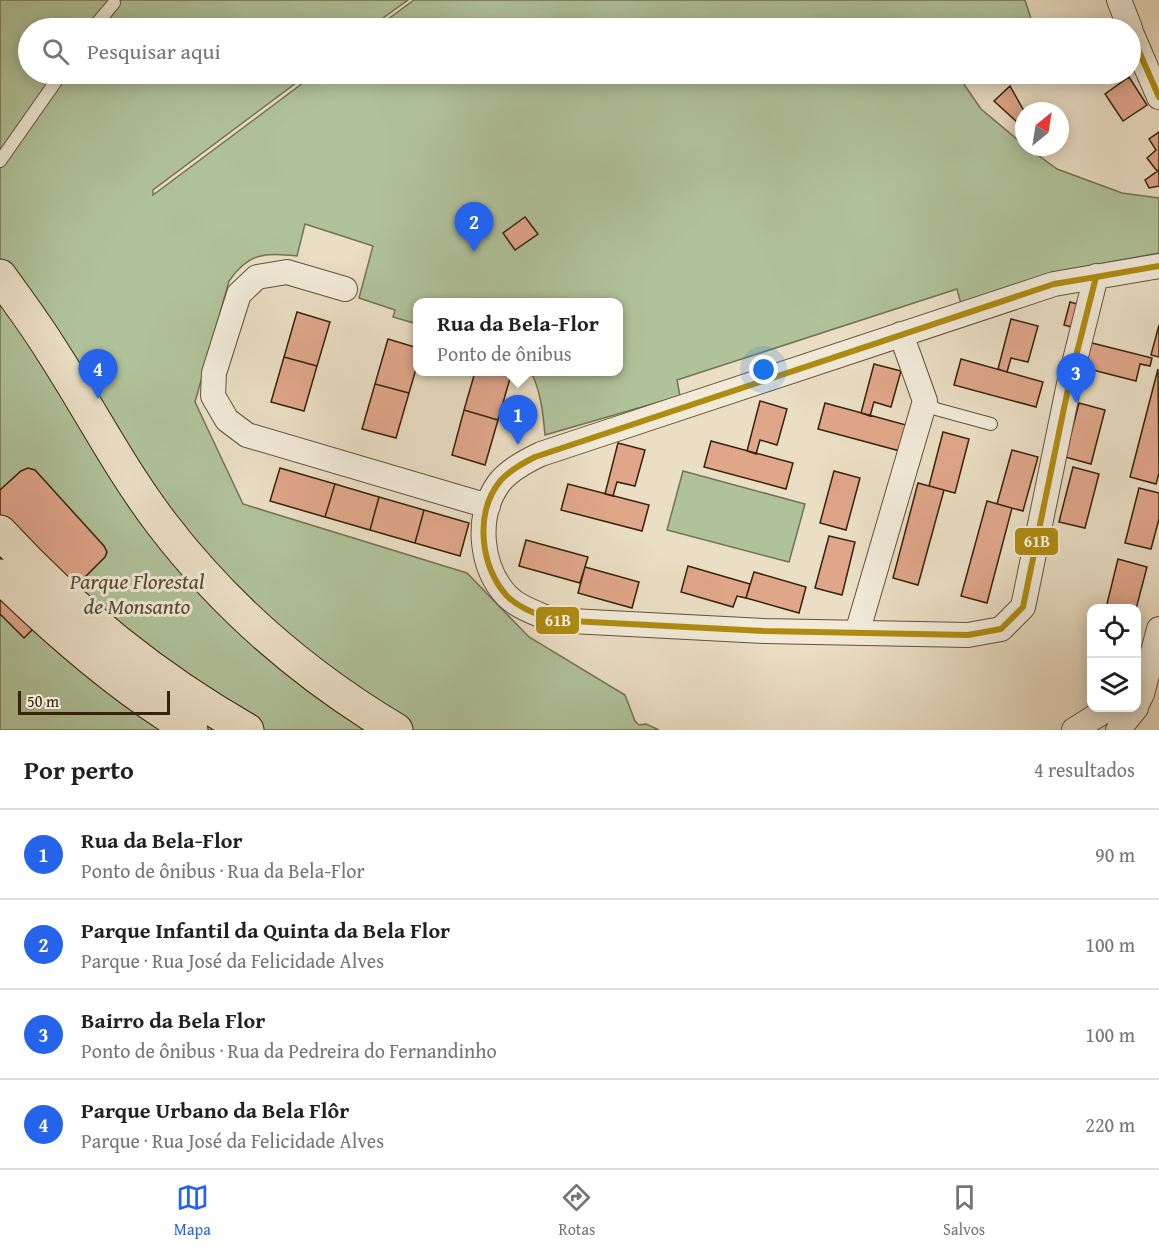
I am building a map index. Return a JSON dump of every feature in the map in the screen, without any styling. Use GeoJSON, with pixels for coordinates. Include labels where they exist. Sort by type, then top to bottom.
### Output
{"type":"FeatureCollection","features":[{"type":"Feature","properties":{"kind":"highway"},"geometry":{"type":"LineString","coordinates":[[0,276],[53,351],[137,489],[161,524],[206,577],[239,613],[271,642],[335,691],[396,730]]}},
{"type":"Feature","properties":{"kind":"highway"},"geometry":{"type":"LineString","coordinates":[[0,532],[34,568],[101,631],[168,681],[248,730]]}},
{"type":"Feature","properties":{"kind":"highway"},"geometry":{"type":"LineString","coordinates":[[0,576],[42,618],[142,697],[191,730]]}},
{"type":"Feature","properties":{"kind":"street"},"geometry":{"type":"LineString","coordinates":[[1119,0],[1126,18]]}},
{"type":"Feature","properties":{"kind":"street"},"geometry":{"type":"LineString","coordinates":[[1141,48],[1152,67],[1159,97]]}},
{"type":"Feature","properties":{"kind":"street"},"geometry":{"type":"LineString","coordinates":[[1096,276],[1070,384],[1023,607],[1001,629],[968,635],[857,633],[764,631],[552,620],[526,609],[507,596],[495,579],[485,556],[484,530],[488,506],[499,483],[519,465],[540,454],[1054,284],[1096,276],[1159,266]]}},
{"type":"Feature","properties":{"kind":"street"},"geometry":{"type":"LineString","coordinates":[[345,289],[287,272],[257,277],[239,294],[214,373],[213,396],[227,420],[247,435],[488,506]]}},
{"type":"Feature","properties":{"kind":"street"},"geometry":{"type":"LineString","coordinates":[[857,633],[925,400],[901,334]]}},
{"type":"Feature","properties":{"kind":"street"},"geometry":{"type":"LineString","coordinates":[[1118,730],[1142,701],[1159,629]]}},
{"type":"Feature","properties":{"kind":"street"},"geometry":{"type":"LineString","coordinates":[[1074,730],[1103,712]]}},
{"type":"Feature","properties":{"kind":"lane"},"geometry":{"type":"LineString","coordinates":[[102,18],[117,1]]}},
{"type":"Feature","properties":{"kind":"lane"},"geometry":{"type":"LineString","coordinates":[[0,161],[54,84]]}},
{"type":"Feature","properties":{"kind":"lane"},"geometry":{"type":"LineString","coordinates":[[925,400],[936,409],[991,424]]}},
{"type":"Feature","properties":{"kind":"green space","name":"Parque Florestal de Monsanto"},"geometry":{"type":"Polygon","coordinates":[[[0,0],[408,0],[383,18],[18,18],[18,84],[295,84],[153,190],[153,195],[302,84],[964,84],[981,109],[1015,137],[1015,156],[1039,156],[1057,169],[1122,193],[1159,198],[1159,253],[1057,272],[961,304],[957,289],[677,380],[680,396],[545,435],[539,395],[532,376],[623,376],[623,298],[413,298],[413,323],[393,317],[395,310],[359,298],[373,246],[305,224],[297,256],[258,256],[236,271],[229,281],[195,402],[243,504],[467,573],[529,637],[625,695],[635,721],[639,725],[646,724],[659,730],[0,730],[0,0]]]}},
{"type":"Feature","properties":{"kind":"green space"},"geometry":{"type":"Polygon","coordinates":[[[414,0],[1025,0],[1031,18],[390,18],[414,0]]]}},
{"type":"Feature","properties":{"kind":"green space"},"geometry":{"type":"Polygon","coordinates":[[[683,471],[805,504],[789,562],[667,530],[683,471]]]}},
{"type":"Feature","properties":{"kind":"building"},"geometry":{"type":"Polygon","coordinates":[[[1119,84],[1134,84],[1147,105],[1123,121],[1105,94],[1119,84]]]}},
{"type":"Feature","properties":{"kind":"building"},"geometry":{"type":"Polygon","coordinates":[[[1010,86],[1019,102],[1015,102],[1015,120],[994,101],[1010,86]]]}},
{"type":"Feature","properties":{"kind":"building"},"geometry":{"type":"Polygon","coordinates":[[[1159,132],[1159,170],[1157,171],[1147,158],[1156,150],[1149,139],[1159,132]]]}},
{"type":"Feature","properties":{"kind":"building"},"geometry":{"type":"Polygon","coordinates":[[[1159,170],[1159,186],[1149,188],[1145,180],[1159,170]]]}},
{"type":"Feature","properties":{"kind":"building"},"geometry":{"type":"Polygon","coordinates":[[[525,217],[538,234],[515,250],[503,233],[525,217]]]}},
{"type":"Feature","properties":{"kind":"building"},"geometry":{"type":"Polygon","coordinates":[[[1070,302],[1081,305],[1075,328],[1064,325],[1070,302]]]}},
{"type":"Feature","properties":{"kind":"building"},"geometry":{"type":"Polygon","coordinates":[[[297,312],[330,322],[317,366],[284,357],[297,312]]]}},
{"type":"Feature","properties":{"kind":"building"},"geometry":{"type":"Polygon","coordinates":[[[1011,319],[1038,326],[1028,362],[1011,358],[1007,372],[998,369],[1011,319]]]}},
{"type":"Feature","properties":{"kind":"building"},"geometry":{"type":"Polygon","coordinates":[[[1159,325],[1159,357],[1151,355],[1159,325]]]}},
{"type":"Feature","properties":{"kind":"building"},"geometry":{"type":"Polygon","coordinates":[[[388,339],[413,346],[414,376],[409,393],[375,384],[388,339]]]}},
{"type":"Feature","properties":{"kind":"building"},"geometry":{"type":"Polygon","coordinates":[[[1088,342],[1152,358],[1150,366],[1140,364],[1136,381],[1081,367],[1088,342]]]}},
{"type":"Feature","properties":{"kind":"building"},"geometry":{"type":"Polygon","coordinates":[[[284,357],[317,366],[304,411],[271,402],[284,357]]]}},
{"type":"Feature","properties":{"kind":"building"},"geometry":{"type":"Polygon","coordinates":[[[961,359],[1043,382],[1036,407],[954,385],[961,359]]]}},
{"type":"Feature","properties":{"kind":"building"},"geometry":{"type":"Polygon","coordinates":[[[874,364],[901,371],[891,407],[874,402],[870,416],[861,413],[874,364]]]}},
{"type":"Feature","properties":{"kind":"building"},"geometry":{"type":"Polygon","coordinates":[[[1158,369],[1159,473],[1156,484],[1130,477],[1158,369]]]}},
{"type":"Feature","properties":{"kind":"building"},"geometry":{"type":"Polygon","coordinates":[[[474,376],[511,376],[498,420],[464,410],[474,376]]]}},
{"type":"Feature","properties":{"kind":"building"},"geometry":{"type":"Polygon","coordinates":[[[375,384],[409,393],[396,438],[362,429],[375,384]]]}},
{"type":"Feature","properties":{"kind":"building"},"geometry":{"type":"Polygon","coordinates":[[[760,401],[787,409],[777,445],[760,440],[756,454],[747,451],[760,401]]]}},
{"type":"Feature","properties":{"kind":"building"},"geometry":{"type":"Polygon","coordinates":[[[825,403],[906,425],[900,451],[818,429],[825,403]]]}},
{"type":"Feature","properties":{"kind":"building"},"geometry":{"type":"Polygon","coordinates":[[[1079,403],[1105,410],[1091,464],[1065,457],[1079,403]]]}},
{"type":"Feature","properties":{"kind":"building"},"geometry":{"type":"Polygon","coordinates":[[[464,410],[498,420],[485,465],[452,455],[464,410]]]}},
{"type":"Feature","properties":{"kind":"building"},"geometry":{"type":"Polygon","coordinates":[[[943,432],[969,439],[955,493],[929,486],[943,432]]]}},
{"type":"Feature","properties":{"kind":"building"},"geometry":{"type":"Polygon","coordinates":[[[711,441],[793,463],[786,489],[704,467],[711,441]]]}},
{"type":"Feature","properties":{"kind":"building"},"geometry":{"type":"Polygon","coordinates":[[[618,443],[645,450],[635,486],[617,482],[613,496],[605,494],[618,443]]]}},
{"type":"Feature","properties":{"kind":"building"},"geometry":{"type":"Polygon","coordinates":[[[1012,450],[1038,457],[1023,511],[997,504],[1012,450]]]}},
{"type":"Feature","properties":{"kind":"building"},"geometry":{"type":"Polygon","coordinates":[[[1073,467],[1099,474],[1085,528],[1059,522],[1073,467]]]}},
{"type":"Feature","properties":{"kind":"building"},"geometry":{"type":"Polygon","coordinates":[[[28,468],[35,470],[107,552],[105,557],[24,638],[0,614],[0,490],[21,471],[28,468]]]}},
{"type":"Feature","properties":{"kind":"building"},"geometry":{"type":"Polygon","coordinates":[[[280,468],[335,484],[325,517],[270,501],[280,468]]]}},
{"type":"Feature","properties":{"kind":"building"},"geometry":{"type":"Polygon","coordinates":[[[834,471],[860,478],[846,530],[820,523],[834,471]]]}},
{"type":"Feature","properties":{"kind":"building"},"geometry":{"type":"Polygon","coordinates":[[[918,483],[944,490],[918,585],[893,578],[918,483]]]}},
{"type":"Feature","properties":{"kind":"building"},"geometry":{"type":"Polygon","coordinates":[[[335,484],[379,497],[370,530],[325,517],[335,484]]]}},
{"type":"Feature","properties":{"kind":"building"},"geometry":{"type":"Polygon","coordinates":[[[568,484],[649,505],[642,531],[561,510],[568,484]]]}},
{"type":"Feature","properties":{"kind":"building"},"geometry":{"type":"Polygon","coordinates":[[[1139,488],[1159,493],[1159,519],[1151,549],[1125,543],[1139,488]]]}},
{"type":"Feature","properties":{"kind":"building"},"geometry":{"type":"Polygon","coordinates":[[[379,497],[424,510],[415,543],[370,530],[379,497]]]}},
{"type":"Feature","properties":{"kind":"building"},"geometry":{"type":"Polygon","coordinates":[[[987,501],[1012,508],[987,603],[961,596],[987,501]]]}},
{"type":"Feature","properties":{"kind":"building"},"geometry":{"type":"Polygon","coordinates":[[[424,510],[469,523],[460,556],[415,543],[424,510]]]}},
{"type":"Feature","properties":{"kind":"building"},"geometry":{"type":"Polygon","coordinates":[[[829,536],[855,542],[842,595],[815,588],[829,536]]]}},
{"type":"Feature","properties":{"kind":"building"},"geometry":{"type":"Polygon","coordinates":[[[526,540],[588,557],[580,583],[519,566],[526,540]]]}},
{"type":"Feature","properties":{"kind":"building"},"geometry":{"type":"Polygon","coordinates":[[[1118,559],[1147,567],[1137,604],[1107,604],[1118,559]]]}},
{"type":"Feature","properties":{"kind":"building"},"geometry":{"type":"Polygon","coordinates":[[[688,566],[750,584],[746,598],[737,596],[733,607],[681,592],[688,566]]]}},
{"type":"Feature","properties":{"kind":"building"},"geometry":{"type":"Polygon","coordinates":[[[585,567],[639,582],[632,608],[578,593],[585,567]]]}},
{"type":"Feature","properties":{"kind":"building"},"geometry":{"type":"Polygon","coordinates":[[[754,572],[806,587],[799,613],[746,598],[754,572]]]}},
{"type":"Feature","properties":{"kind":"transit line","name":"61B"},"geometry":{"type":"LineString","coordinates":[[1141,56],[1159,97]]}},
{"type":"Feature","properties":{"kind":"transit line","name":"61B"},"geometry":{"type":"LineString","coordinates":[[1096,277],[1159,266]]}},
{"type":"Feature","properties":{"kind":"transit line","name":"61B"},"geometry":{"type":"LineString","coordinates":[[1096,277],[1069,384],[1023,607],[1001,629],[968,635],[764,631],[552,620],[528,610],[507,596],[491,570],[486,555],[484,523],[492,493],[508,473],[535,457],[1054,284],[1096,277]]}},
{"type":"Feature","properties":{"kind":"place","name":"Parque Infantil da Quinta da Bela Flor"},"geometry":{"type":"Point","coordinates":[474,252]}},
{"type":"Feature","properties":{"kind":"place","name":"Parque Urbano da Bela Flôr"},"geometry":{"type":"Point","coordinates":[98,399]}},
{"type":"Feature","properties":{"kind":"place","name":"Bairro da Bela Flor"},"geometry":{"type":"Point","coordinates":[1076,403]}},
{"type":"Feature","properties":{"kind":"place","name":"Rua da Bela-Flor"},"geometry":{"type":"Point","coordinates":[518,445]}}]}
